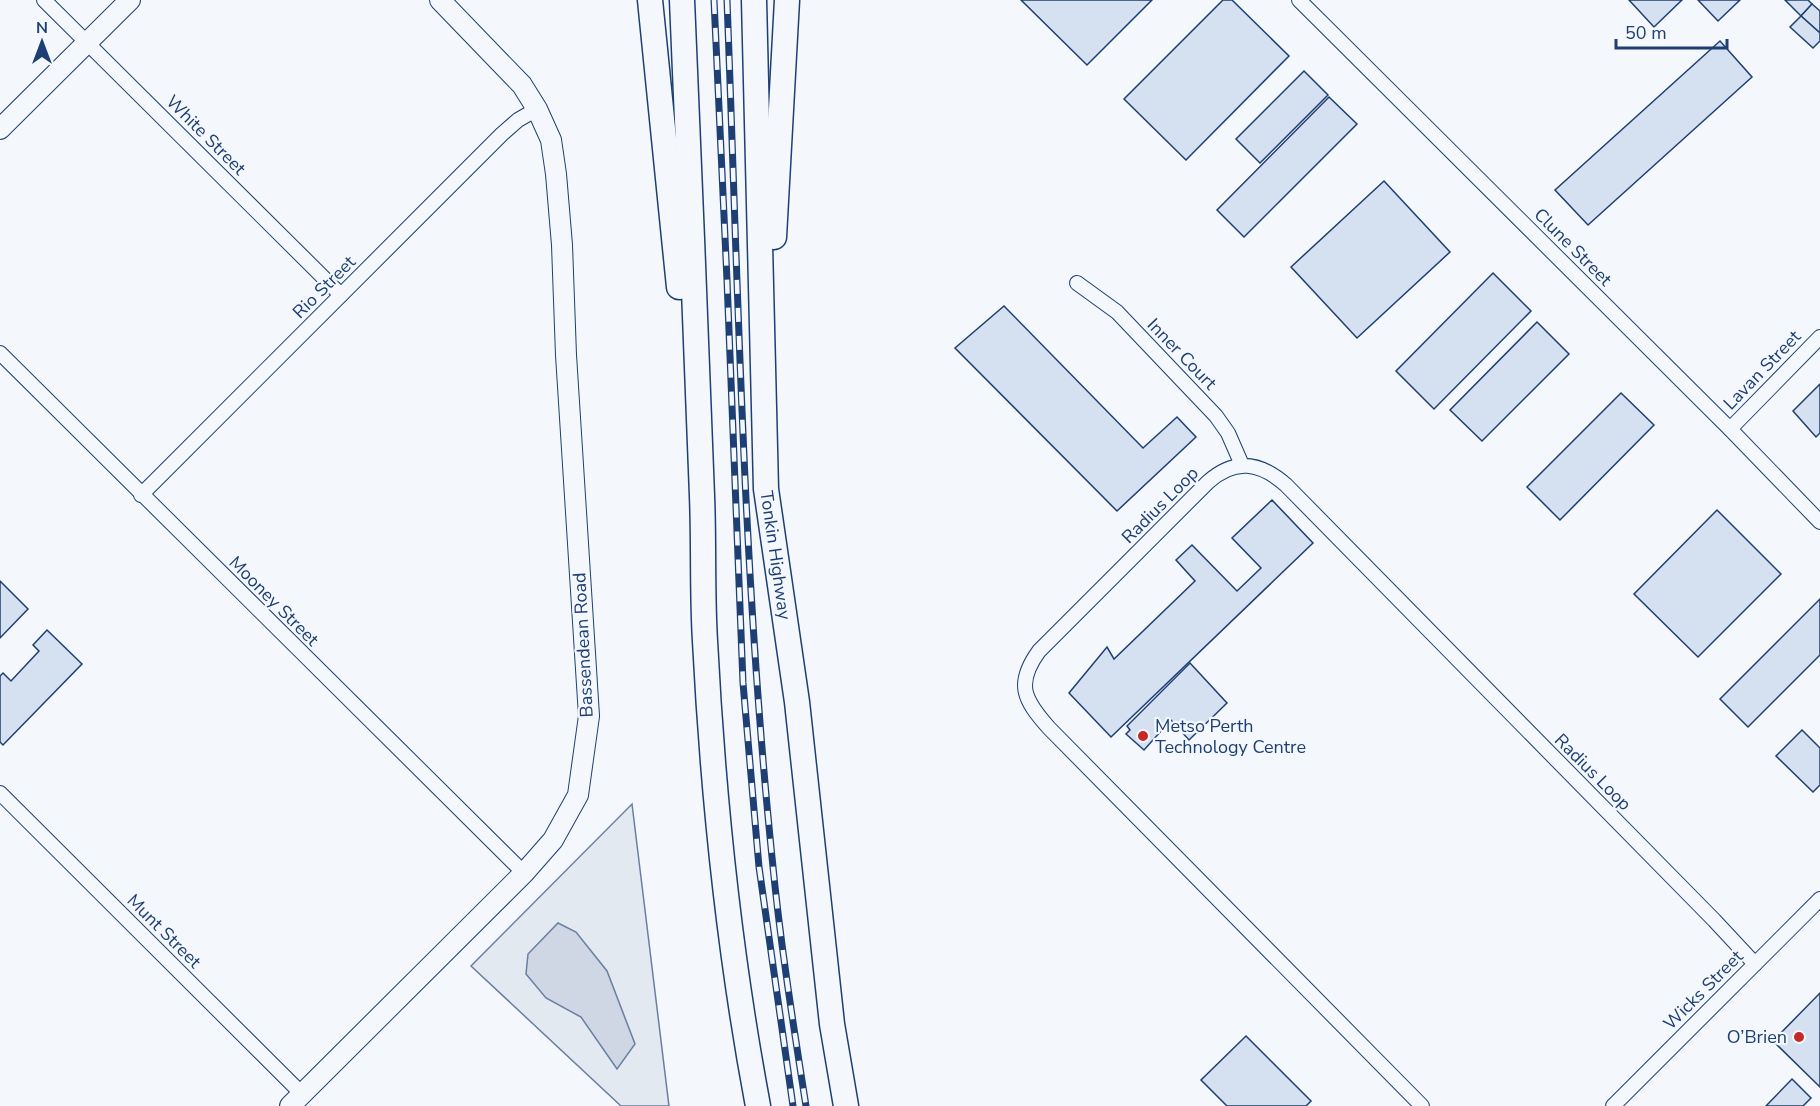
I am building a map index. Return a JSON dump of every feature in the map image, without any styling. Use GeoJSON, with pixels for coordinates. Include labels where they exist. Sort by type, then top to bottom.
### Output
{"type":"FeatureCollection","features":[{"type":"Feature","properties":{"kind":"highway"},"geometry":{"type":"LineString","coordinates":[[650,0],[702,501]]}},
{"type":"Feature","properties":{"kind":"highway"},"geometry":{"type":"LineString","coordinates":[[682,0],[702,501],[705,639],[718,832],[742,1023],[758,1106]]}},
{"type":"Feature","properties":{"kind":"highway","name":"Tonkin Highway"},"geometry":{"type":"LineString","coordinates":[[754,0],[766,489],[798,702],[832,1024],[846,1106]]}},
{"type":"Feature","properties":{"kind":"highway"},"geometry":{"type":"LineString","coordinates":[[787,0],[772,271],[780,473],[798,702]]}},
{"type":"Feature","properties":{"kind":"street","name":"White Street"},"geometry":{"type":"LineString","coordinates":[[44,0],[341,295]]}},
{"type":"Feature","properties":{"kind":"street"},"geometry":{"type":"LineString","coordinates":[[0,129],[130,0]]}},
{"type":"Feature","properties":{"kind":"street","name":"Bassendean Road"},"geometry":{"type":"LineString","coordinates":[[296,1100],[524,873],[553,840],[578,795],[589,716],[566,355],[562,245],[551,140],[537,109],[522,85],[440,0]]}},
{"type":"Feature","properties":{"kind":"street","name":"Clune Street"},"geometry":{"type":"LineString","coordinates":[[1299,0],[1730,429],[1820,522]]}},
{"type":"Feature","properties":{"kind":"street","name":"Rio Street"},"geometry":{"type":"LineString","coordinates":[[141,495],[502,134],[518,120],[537,109]]}},
{"type":"Feature","properties":{"kind":"street","name":"Inner Court"},"geometry":{"type":"LineString","coordinates":[[1077,283],[1117,312],[1216,416],[1228,434],[1242,465]]}},
{"type":"Feature","properties":{"kind":"street","name":"Lavan Street"},"geometry":{"type":"LineString","coordinates":[[1730,429],[1820,337]]}},
{"type":"Feature","properties":{"kind":"street","name":"Mooney Street"},"geometry":{"type":"LineString","coordinates":[[0,353],[524,873]]}},
{"type":"Feature","properties":{"kind":"street","name":"Radius Loop"},"geometry":{"type":"LineString","coordinates":[[1422,1106],[1049,728],[1032,709],[1025,693],[1027,672],[1039,651],[1208,482],[1219,472],[1230,467],[1242,465],[1269,473],[1286,486],[1755,964]]}},
{"type":"Feature","properties":{"kind":"street","name":"Munt Street"},"geometry":{"type":"LineString","coordinates":[[0,793],[296,1100]]}},
{"type":"Feature","properties":{"kind":"street","name":"Wicks Street"},"geometry":{"type":"LineString","coordinates":[[1615,1105],[1820,899]]}},
{"type":"Feature","properties":{"kind":"shaded area"},"geometry":{"type":"Polygon","coordinates":[[[632,804],[669,1106],[621,1106],[471,966],[632,804]]]}},
{"type":"Feature","properties":{"kind":"shaded area"},"geometry":{"type":"Polygon","coordinates":[[[558,923],[576,932],[607,971],[635,1044],[617,1069],[581,1017],[546,998],[526,974],[528,954],[558,923]]]}},
{"type":"Feature","properties":{"kind":"building"},"geometry":{"type":"Polygon","coordinates":[[[1021,0],[1152,0],[1087,65],[1021,0]]]}},
{"type":"Feature","properties":{"kind":"building"},"geometry":{"type":"Polygon","coordinates":[[[1223,0],[1232,0],[1289,56],[1186,160],[1124,99],[1223,0]]]}},
{"type":"Feature","properties":{"kind":"building"},"geometry":{"type":"Polygon","coordinates":[[[1629,0],[1682,0],[1654,27],[1629,0]]]}},
{"type":"Feature","properties":{"kind":"building"},"geometry":{"type":"Polygon","coordinates":[[[1698,0],[1740,0],[1718,21],[1698,0]]]}},
{"type":"Feature","properties":{"kind":"building"},"geometry":{"type":"Polygon","coordinates":[[[1785,0],[1808,0],[1812,4],[1801,16],[1785,0]]]}},
{"type":"Feature","properties":{"kind":"building"},"geometry":{"type":"Polygon","coordinates":[[[1812,4],[1820,11],[1820,33],[1801,16],[1812,4]]]}},
{"type":"Feature","properties":{"kind":"building"},"geometry":{"type":"Polygon","coordinates":[[[1801,16],[1820,33],[1820,41],[1813,48],[1790,27],[1801,16]]]}},
{"type":"Feature","properties":{"kind":"building"},"geometry":{"type":"Polygon","coordinates":[[[1720,41],[1752,77],[1588,225],[1555,190],[1720,41]]]}},
{"type":"Feature","properties":{"kind":"building"},"geometry":{"type":"Polygon","coordinates":[[[1304,71],[1328,95],[1260,163],[1236,139],[1304,71]]]}},
{"type":"Feature","properties":{"kind":"building"},"geometry":{"type":"Polygon","coordinates":[[[1329,97],[1357,124],[1244,237],[1217,210],[1329,97]]]}},
{"type":"Feature","properties":{"kind":"building"},"geometry":{"type":"Polygon","coordinates":[[[1384,181],[1450,252],[1357,338],[1291,267],[1384,181]]]}},
{"type":"Feature","properties":{"kind":"building"},"geometry":{"type":"Polygon","coordinates":[[[1493,273],[1531,311],[1434,409],[1396,371],[1493,273]]]}},
{"type":"Feature","properties":{"kind":"building"},"geometry":{"type":"Polygon","coordinates":[[[1004,306],[1143,448],[1177,417],[1196,437],[1117,511],[955,348],[1004,306]]]}},
{"type":"Feature","properties":{"kind":"building"},"geometry":{"type":"Polygon","coordinates":[[[1537,322],[1569,354],[1482,441],[1450,410],[1537,322]]]}},
{"type":"Feature","properties":{"kind":"building"},"geometry":{"type":"Polygon","coordinates":[[[1820,384],[1820,433],[1816,437],[1793,411],[1820,384]]]}},
{"type":"Feature","properties":{"kind":"building"},"geometry":{"type":"Polygon","coordinates":[[[1621,393],[1654,425],[1560,520],[1527,487],[1621,393]]]}},
{"type":"Feature","properties":{"kind":"building"},"geometry":{"type":"Polygon","coordinates":[[[1272,500],[1313,543],[1111,737],[1069,693],[1107,647],[1114,659],[1195,581],[1176,560],[1192,545],[1237,591],[1261,568],[1232,538],[1272,500]]]}},
{"type":"Feature","properties":{"kind":"building"},"geometry":{"type":"Polygon","coordinates":[[[1717,510],[1781,574],[1698,657],[1634,594],[1717,510]]]}},
{"type":"Feature","properties":{"kind":"building"},"geometry":{"type":"Polygon","coordinates":[[[0,581],[28,609],[0,638],[0,581]]]}},
{"type":"Feature","properties":{"kind":"building"},"geometry":{"type":"Polygon","coordinates":[[[1820,599],[1820,655],[1748,727],[1720,699],[1820,599]]]}},
{"type":"Feature","properties":{"kind":"building"},"geometry":{"type":"Polygon","coordinates":[[[47,630],[82,664],[3,745],[0,742],[0,676],[3,673],[11,681],[39,651],[33,645],[47,630]]]}},
{"type":"Feature","properties":{"kind":"building"},"geometry":{"type":"Polygon","coordinates":[[[1190,663],[1227,703],[1189,740],[1171,720],[1144,750],[1126,734],[1130,730],[1127,726],[1190,663]]]}},
{"type":"Feature","properties":{"kind":"building"},"geometry":{"type":"Polygon","coordinates":[[[1802,730],[1820,748],[1820,785],[1813,792],[1776,756],[1802,730]]]}},
{"type":"Feature","properties":{"kind":"building"},"geometry":{"type":"Polygon","coordinates":[[[1820,993],[1820,1087],[1773,1041],[1820,993]]]}},
{"type":"Feature","properties":{"kind":"building"},"geometry":{"type":"Polygon","coordinates":[[[1246,1036],[1311,1101],[1306,1106],[1227,1106],[1201,1080],[1246,1036]]]}},
{"type":"Feature","properties":{"kind":"building"},"geometry":{"type":"Polygon","coordinates":[[[1792,1079],[1811,1098],[1803,1106],[1766,1106],[1792,1079]]]}},
{"type":"Feature","properties":{"kind":"railway"},"geometry":{"type":"LineString","coordinates":[[714,0],[743,683],[759,867],[793,1106]]}},
{"type":"Feature","properties":{"kind":"railway"},"geometry":{"type":"LineString","coordinates":[[727,0],[743,429],[754,644],[775,888],[806,1106]]}},
{"type":"Feature","properties":{"kind":"place","name":"Metso Perth Technology Centre"},"geometry":{"type":"Point","coordinates":[1143,736]}},
{"type":"Feature","properties":{"kind":"place","name":"O’Brien"},"geometry":{"type":"Point","coordinates":[1799,1037]}}]}
